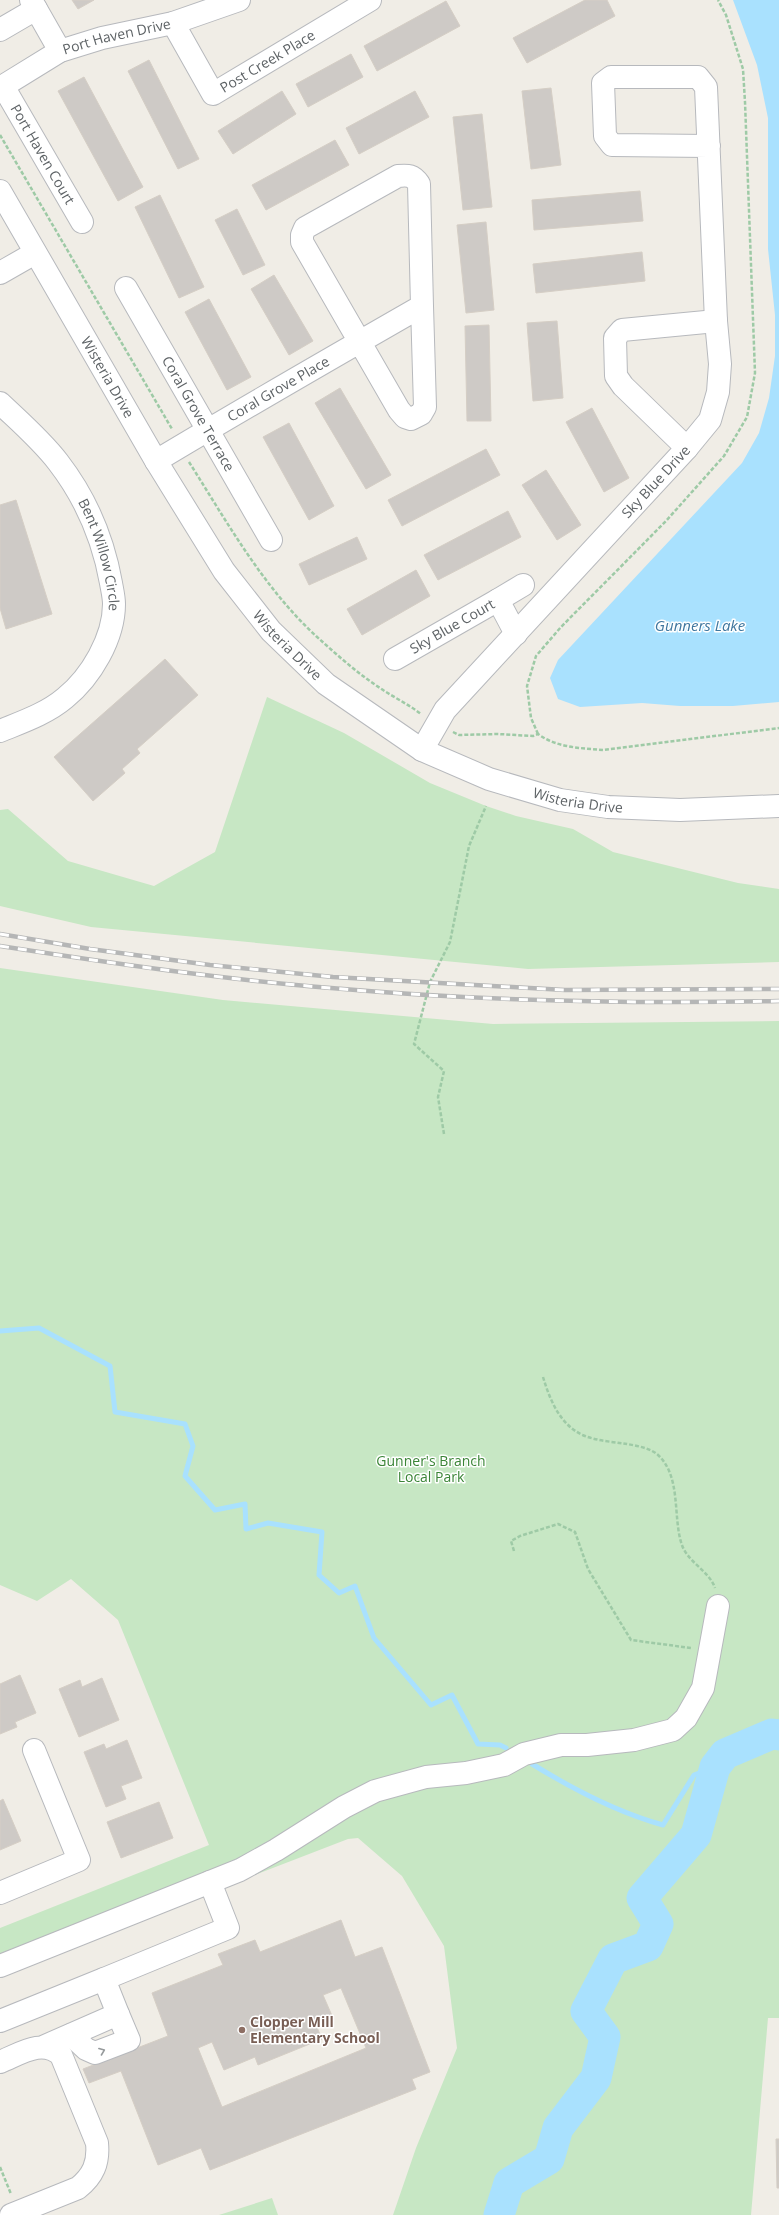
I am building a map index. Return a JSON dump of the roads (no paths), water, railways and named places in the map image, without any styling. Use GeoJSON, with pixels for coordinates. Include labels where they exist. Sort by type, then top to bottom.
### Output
{"type":"FeatureCollection","features":[{"type":"Feature","properties":{"kind":"street","name":"Post Creek Place"},"geometry":{"type":"LineString","coordinates":[[173,23],[213,94],[370,0]]}},
{"type":"Feature","properties":{"kind":"street","name":"Port Haven Drive"},"geometry":{"type":"LineString","coordinates":[[2,87],[60,51],[102,38],[173,23],[232,2]]}},
{"type":"Feature","properties":{"kind":"street"},"geometry":{"type":"LineString","coordinates":[[0,30],[34,5],[60,51]]}},
{"type":"Feature","properties":{"kind":"street","name":"Sky Blue Drive"},"geometry":{"type":"LineString","coordinates":[[422,750],[445,710],[687,448],[710,420],[718,392],[720,364],[716,321],[709,146],[706,87],[698,77],[611,77],[603,83],[605,136],[612,146],[709,146]]}},
{"type":"Feature","properties":{"kind":"street","name":"Port Haven Court"},"geometry":{"type":"LineString","coordinates":[[2,87],[82,222]]}},
{"type":"Feature","properties":{"kind":"street"},"geometry":{"type":"LineString","coordinates":[[406,175],[414,177],[419,184],[422,306],[425,407],[421,414],[411,419],[405,417],[359,342],[302,242],[302,235],[305,228],[398,176],[406,175]]}},
{"type":"Feature","properties":{"kind":"street","name":"Wisteria Drive"},"geometry":{"type":"LineString","coordinates":[[0,191],[156,461],[224,571],[271,631],[326,684],[422,750],[489,779],[567,801],[608,807],[680,810],[779,806]]}},
{"type":"Feature","properties":{"kind":"street"},"geometry":{"type":"LineString","coordinates":[[0,273],[35,253]]}},
{"type":"Feature","properties":{"kind":"street","name":"Coral Grove Terrace"},"geometry":{"type":"LineString","coordinates":[[126,288],[271,540]]}},
{"type":"Feature","properties":{"kind":"street","name":"Coral Grove Place"},"geometry":{"type":"LineString","coordinates":[[156,461],[422,306]]}},
{"type":"Feature","properties":{"kind":"street"},"geometry":{"type":"LineString","coordinates":[[687,448],[623,386],[616,376],[616,338],[622,330],[716,321]]}},
{"type":"Feature","properties":{"kind":"street","name":"Bent Willow Circle"},"geometry":{"type":"LineString","coordinates":[[0,403],[57,461],[76,489],[98,531],[108,568],[114,603],[112,622],[106,639],[82,681],[65,698],[43,713],[0,731]]}},
{"type":"Feature","properties":{"kind":"street"},"geometry":{"type":"LineString","coordinates":[[498,600],[523,585]]}},
{"type":"Feature","properties":{"kind":"street","name":"Sky Blue Court"},"geometry":{"type":"LineString","coordinates":[[395,659],[498,600],[516,634]]}},
{"type":"Feature","properties":{"kind":"street"},"geometry":{"type":"LineString","coordinates":[[0,1966],[240,1870],[276,1850],[344,1807],[375,1791],[426,1778],[466,1773],[504,1765],[524,1754],[561,1745],[587,1745],[634,1740],[673,1730],[686,1718],[697,1702],[703,1688],[718,1606]]}},
{"type":"Feature","properties":{"kind":"street"},"geometry":{"type":"LineString","coordinates":[[0,1892],[79,1860],[34,1750]]}},
{"type":"Feature","properties":{"kind":"street"},"geometry":{"type":"LineString","coordinates":[[0,2021],[228,1928],[210,1882]]}},
{"type":"Feature","properties":{"kind":"street"},"geometry":{"type":"LineString","coordinates":[[71,2035],[86,2049],[96,2053],[129,2040],[104,1979]]}},
{"type":"Feature","properties":{"kind":"street"},"geometry":{"type":"LineString","coordinates":[[0,2062],[32,2049],[45,2046],[118,2014]]}},
{"type":"Feature","properties":{"kind":"street"},"geometry":{"type":"LineString","coordinates":[[15,2214],[78,2188],[86,2182],[95,2168],[98,2155],[97,2143],[61,2055],[55,2049],[45,2046]]}},
{"type":"Feature","properties":{"kind":"water","name":"Gunners Lake"},"geometry":{"type":"Polygon","coordinates":[[[733,0],[779,0],[779,702],[733,706],[680,706],[642,703],[580,707],[558,699],[550,678],[558,660],[742,463],[759,433],[769,398],[775,356],[775,315],[768,249],[768,118],[757,65],[733,0]]]}},
{"type":"Feature","properties":{"kind":"waterway"},"geometry":{"type":"LineString","coordinates":[[0,1331],[39,1328],[110,1366],[115,1412],[185,1424],[193,1446],[185,1476],[215,1510],[245,1504],[246,1529],[268,1523],[322,1532],[319,1575],[339,1593],[355,1586],[374,1638],[431,1705],[452,1695],[478,1744],[500,1745],[506,1748]]}},
{"type":"Feature","properties":{"kind":"waterway"},"geometry":{"type":"LineString","coordinates":[[499,2215],[509,2183],[549,2159],[558,2128],[596,2078],[605,2037],[586,2011],[613,1959],[648,1946],[658,1924],[642,1898],[696,1835],[715,1767],[725,1754],[772,1734],[779,1735]]}},
{"type":"Feature","properties":{"kind":"waterway"},"geometry":{"type":"LineString","coordinates":[[532,1764],[612,1807],[663,1825],[694,1775],[715,1767]]}},
{"type":"Feature","properties":{"kind":"railway"},"geometry":{"type":"LineString","coordinates":[[0,934],[90,949],[210,965],[333,977],[565,990],[779,989]]}},
{"type":"Feature","properties":{"kind":"railway"},"geometry":{"type":"LineString","coordinates":[[0,946],[206,975],[289,984],[443,996],[611,1002],[779,1001]]}},
{"type":"Feature","properties":{"kind":"place","name":"Clopper Mill Elementary School"},"geometry":{"type":"Point","coordinates":[242,2030]}},
{"type":"Feature","properties":{"kind":"park label","name":"Gunner's Branch Local Park"},"geometry":{"type":"Point","coordinates":[431,1470]}}]}
